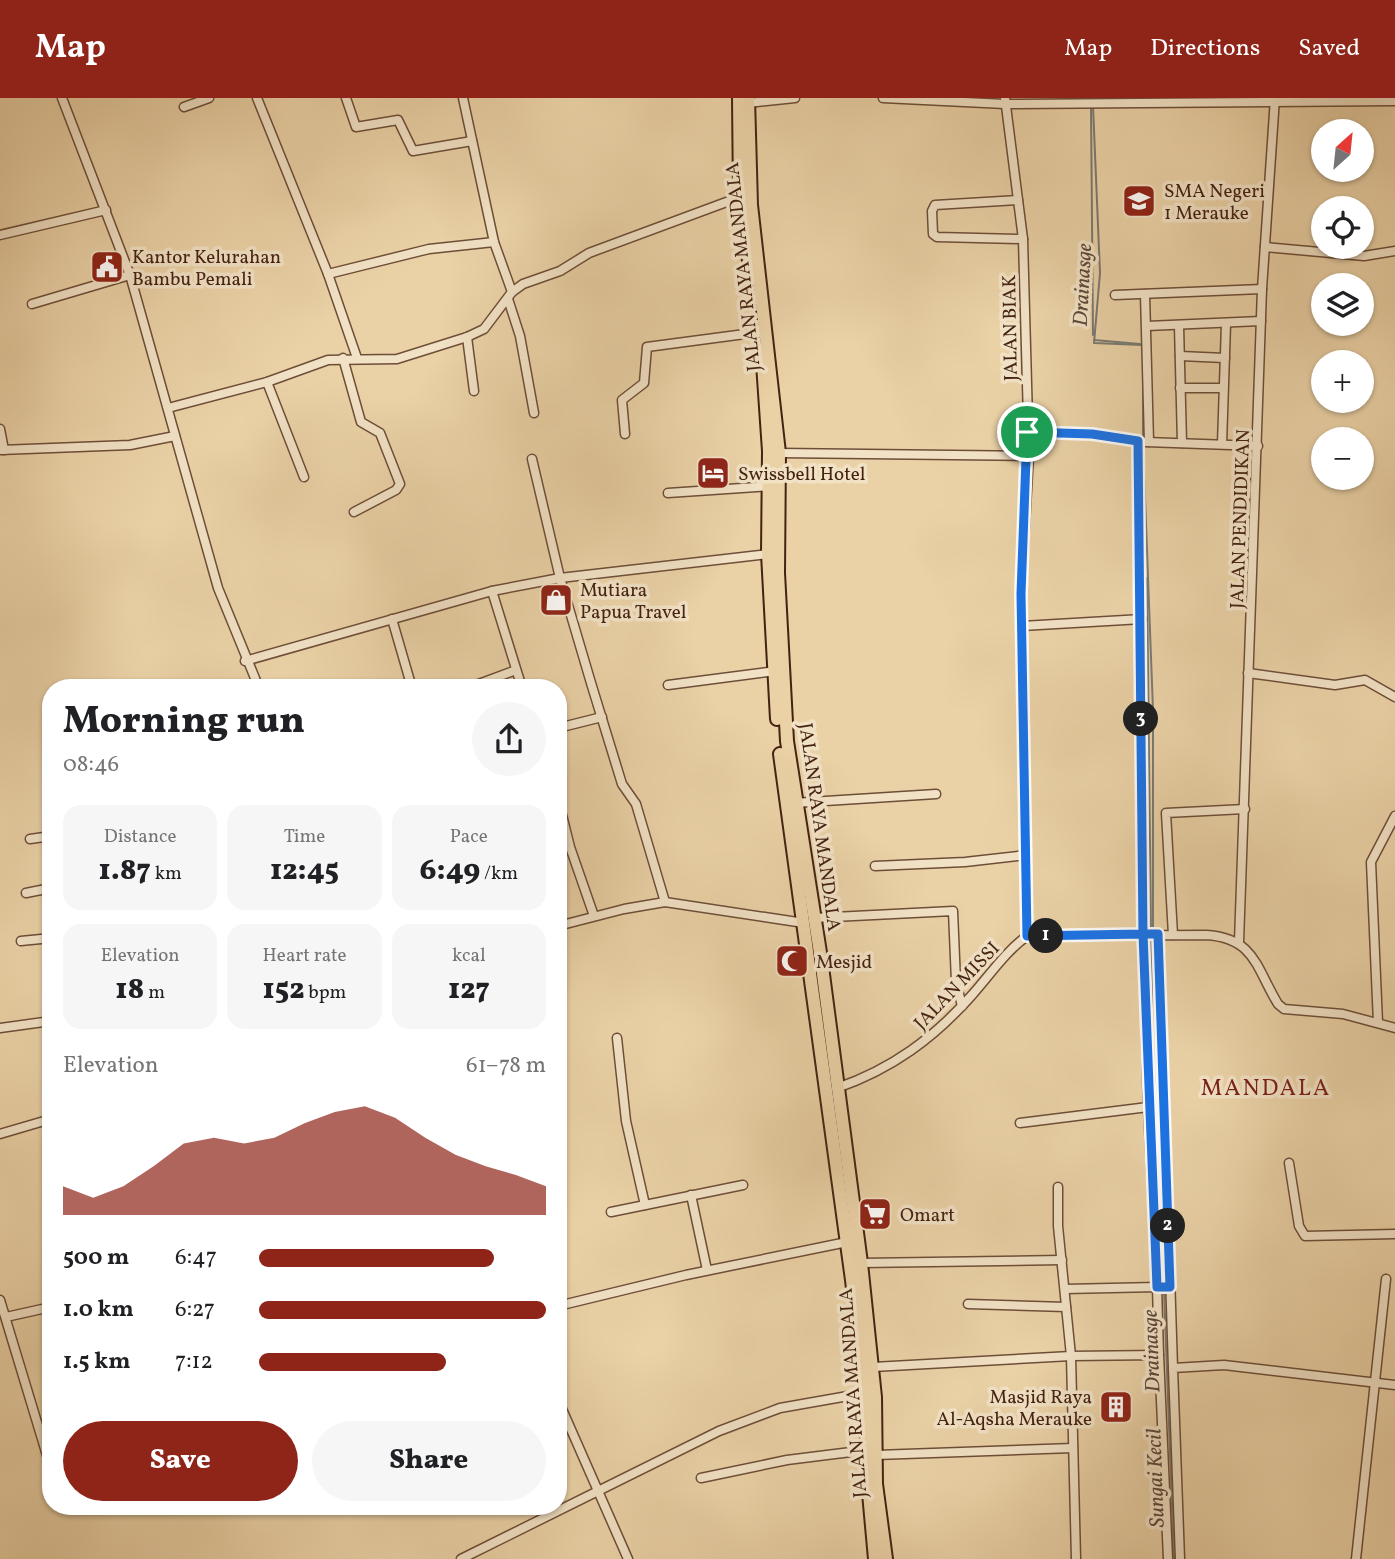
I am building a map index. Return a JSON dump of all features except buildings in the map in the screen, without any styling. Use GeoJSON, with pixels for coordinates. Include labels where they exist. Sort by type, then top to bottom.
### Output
{"type":"FeatureCollection","features":[{"type":"Feature","properties":{"kind":"highway","name":"JALAN RAYA MANDALA"},"geometry":{"type":"LineString","coordinates":[[745,100],[740,197],[758,291],[779,453],[778,671],[783,787],[837,1088],[861,1263],[858,1280],[865,1393],[886,1559]]}},
{"type":"Feature","properties":{"kind":"highway","name":"JALAN RAYA MANDALA"},"geometry":{"type":"LineString","coordinates":[[745,100],[770,486],[768,554],[778,671],[847,1242],[858,1280],[873,1367],[875,1559]]}},
{"type":"Feature","properties":{"kind":"street"},"geometry":{"type":"LineString","coordinates":[[62,98],[130,275],[214,575],[245,661],[254,679]]}},
{"type":"Feature","properties":{"kind":"street"},"geometry":{"type":"LineString","coordinates":[[184,107],[209,98]]}},
{"type":"Feature","properties":{"kind":"street"},"geometry":{"type":"LineString","coordinates":[[257,98],[328,274],[357,358]]}},
{"type":"Feature","properties":{"kind":"street"},"geometry":{"type":"LineString","coordinates":[[346,98],[356,127],[398,120],[414,151],[472,141]]}},
{"type":"Feature","properties":{"kind":"street"},"geometry":{"type":"LineString","coordinates":[[463,98],[494,242],[520,336],[534,413]]}},
{"type":"Feature","properties":{"kind":"street"},"geometry":{"type":"LineString","coordinates":[[745,100],[795,98]]}},
{"type":"Feature","properties":{"kind":"street"},"geometry":{"type":"LineString","coordinates":[[883,98],[1005,101],[1395,101]]}},
{"type":"Feature","properties":{"kind":"street","name":"JALAN PENDIDIKAN"},"geometry":{"type":"LineString","coordinates":[[1239,942],[1262,289],[1275,99]]}},
{"type":"Feature","properties":{"kind":"street","name":"JALAN BIAK"},"geometry":{"type":"LineString","coordinates":[[1005,101],[1023,239],[1029,456],[1022,626],[1027,936]]}},
{"type":"Feature","properties":{"kind":"street"},"geometry":{"type":"LineString","coordinates":[[168,408],[267,382],[315,363],[343,358],[397,359],[467,337],[484,329],[510,295],[523,284],[561,271],[589,253],[740,197]]}},
{"type":"Feature","properties":{"kind":"street"},"geometry":{"type":"LineString","coordinates":[[1018,200],[935,205],[932,211],[933,234],[937,237],[1023,239]]}},
{"type":"Feature","properties":{"kind":"street"},"geometry":{"type":"LineString","coordinates":[[0,235],[106,210]]}},
{"type":"Feature","properties":{"kind":"street"},"geometry":{"type":"LineString","coordinates":[[328,274],[429,249],[494,242]]}},
{"type":"Feature","properties":{"kind":"street"},"geometry":{"type":"LineString","coordinates":[[1265,247],[1364,256],[1395,251]]}},
{"type":"Feature","properties":{"kind":"street"},"geometry":{"type":"LineString","coordinates":[[32,304],[130,275]]}},
{"type":"Feature","properties":{"kind":"street"},"geometry":{"type":"LineString","coordinates":[[1115,295],[1262,289]]}},
{"type":"Feature","properties":{"kind":"street"},"geometry":{"type":"LineString","coordinates":[[1145,294],[1147,326],[1142,619],[1163,1287],[1158,1355],[1168,1559]]}},
{"type":"Feature","properties":{"kind":"street"},"geometry":{"type":"LineString","coordinates":[[1147,326],[1261,321]]}},
{"type":"Feature","properties":{"kind":"street"},"geometry":{"type":"LineString","coordinates":[[1222,444],[1226,324]]}},
{"type":"Feature","properties":{"kind":"street"},"geometry":{"type":"LineString","coordinates":[[1179,326],[1182,443]]}},
{"type":"Feature","properties":{"kind":"street"},"geometry":{"type":"LineString","coordinates":[[625,435],[622,400],[644,383],[647,347],[760,332]]}},
{"type":"Feature","properties":{"kind":"street"},"geometry":{"type":"LineString","coordinates":[[467,337],[474,391]]}},
{"type":"Feature","properties":{"kind":"street"},"geometry":{"type":"LineString","coordinates":[[1180,356],[1225,358]]}},
{"type":"Feature","properties":{"kind":"street"},"geometry":{"type":"LineString","coordinates":[[343,358],[361,422],[380,433],[400,484],[396,490],[354,512]]}},
{"type":"Feature","properties":{"kind":"street"},"geometry":{"type":"LineString","coordinates":[[267,382],[304,477]]}},
{"type":"Feature","properties":{"kind":"street"},"geometry":{"type":"LineString","coordinates":[[1180,388],[1223,388]]}},
{"type":"Feature","properties":{"kind":"street"},"geometry":{"type":"LineString","coordinates":[[0,429],[2,450],[130,445],[174,436]]}},
{"type":"Feature","properties":{"kind":"street"},"geometry":{"type":"LineString","coordinates":[[1027,432],[1092,434],[1144,442],[1258,446]]}},
{"type":"Feature","properties":{"kind":"street"},"geometry":{"type":"LineString","coordinates":[[779,453],[1029,456]]}},
{"type":"Feature","properties":{"kind":"street"},"geometry":{"type":"LineString","coordinates":[[531,459],[561,578],[622,784],[636,804],[665,902]]}},
{"type":"Feature","properties":{"kind":"street"},"geometry":{"type":"LineString","coordinates":[[668,493],[770,486]]}},
{"type":"Feature","properties":{"kind":"street"},"geometry":{"type":"LineString","coordinates":[[245,661],[492,591],[561,578],[768,554]]}},
{"type":"Feature","properties":{"kind":"street"},"geometry":{"type":"LineString","coordinates":[[492,591],[519,679]]}},
{"type":"Feature","properties":{"kind":"street"},"geometry":{"type":"LineString","coordinates":[[392,619],[409,679]]}},
{"type":"Feature","properties":{"kind":"street"},"geometry":{"type":"LineString","coordinates":[[1022,626],[1142,619]]}},
{"type":"Feature","properties":{"kind":"street"},"geometry":{"type":"LineString","coordinates":[[492,679],[516,670]]}},
{"type":"Feature","properties":{"kind":"street"},"geometry":{"type":"LineString","coordinates":[[668,684],[778,671]]}},
{"type":"Feature","properties":{"kind":"street"},"geometry":{"type":"LineString","coordinates":[[1248,673],[1335,685],[1365,680],[1395,697]]}},
{"type":"Feature","properties":{"kind":"street"},"geometry":{"type":"LineString","coordinates":[[567,726],[602,717]]}},
{"type":"Feature","properties":{"kind":"street"},"geometry":{"type":"LineString","coordinates":[[794,803],[936,794]]}},
{"type":"Feature","properties":{"kind":"street"},"geometry":{"type":"LineString","coordinates":[[1172,934],[1166,813],[1173,810],[1245,809]]}},
{"type":"Feature","properties":{"kind":"street"},"geometry":{"type":"LineString","coordinates":[[1378,1023],[1371,862],[1395,816]]}},
{"type":"Feature","properties":{"kind":"street"},"geometry":{"type":"LineString","coordinates":[[567,835],[594,916]]}},
{"type":"Feature","properties":{"kind":"street"},"geometry":{"type":"LineString","coordinates":[[30,839],[42,837]]}},
{"type":"Feature","properties":{"kind":"street"},"geometry":{"type":"LineString","coordinates":[[875,866],[965,862],[1026,855]]}},
{"type":"Feature","properties":{"kind":"street"},"geometry":{"type":"LineString","coordinates":[[26,893],[42,890]]}},
{"type":"Feature","properties":{"kind":"street"},"geometry":{"type":"LineString","coordinates":[[567,924],[665,902],[809,921],[953,911],[956,982],[962,1006]]}},
{"type":"Feature","properties":{"kind":"street"},"geometry":{"type":"LineString","coordinates":[[1150,934],[1148,1107],[1163,1287],[1173,1368],[1180,1559]]}},
{"type":"Feature","properties":{"kind":"street","name":"JALAN MISSI"},"geometry":{"type":"LineString","coordinates":[[837,1088],[903,1058],[962,1006],[1027,936],[1213,935],[1239,942]]}},
{"type":"Feature","properties":{"kind":"street"},"geometry":{"type":"LineString","coordinates":[[21,941],[42,939]]}},
{"type":"Feature","properties":{"kind":"street"},"geometry":{"type":"LineString","coordinates":[[1239,942],[1248,949],[1278,1004],[1284,1009],[1343,1014],[1395,1028]]}},
{"type":"Feature","properties":{"kind":"street"},"geometry":{"type":"LineString","coordinates":[[0,1028],[42,1022]]}},
{"type":"Feature","properties":{"kind":"street"},"geometry":{"type":"LineString","coordinates":[[617,1038],[626,1121],[645,1205]]}},
{"type":"Feature","properties":{"kind":"street"},"geometry":{"type":"LineString","coordinates":[[1020,1123],[1148,1107]]}},
{"type":"Feature","properties":{"kind":"street"},"geometry":{"type":"LineString","coordinates":[[0,1134],[42,1122]]}},
{"type":"Feature","properties":{"kind":"street"},"geometry":{"type":"LineString","coordinates":[[1289,1163],[1299,1226],[1305,1236],[1395,1234]]}},
{"type":"Feature","properties":{"kind":"street"},"geometry":{"type":"LineString","coordinates":[[611,1212],[743,1185]]}},
{"type":"Feature","properties":{"kind":"street"},"geometry":{"type":"LineString","coordinates":[[1058,1188],[1071,1356],[1076,1559]]}},
{"type":"Feature","properties":{"kind":"street"},"geometry":{"type":"LineString","coordinates":[[691,1195],[707,1270]]}},
{"type":"Feature","properties":{"kind":"street"},"geometry":{"type":"LineString","coordinates":[[567,1304],[707,1270],[847,1242]]}},
{"type":"Feature","properties":{"kind":"street"},"geometry":{"type":"LineString","coordinates":[[861,1263],[1062,1260]]}},
{"type":"Feature","properties":{"kind":"street"},"geometry":{"type":"LineString","coordinates":[[1356,1559],[1386,1279]]}},
{"type":"Feature","properties":{"kind":"street"},"geometry":{"type":"LineString","coordinates":[[1065,1289],[1163,1287]]}},
{"type":"Feature","properties":{"kind":"street"},"geometry":{"type":"LineString","coordinates":[[0,1300],[42,1438]]}},
{"type":"Feature","properties":{"kind":"street"},"geometry":{"type":"LineString","coordinates":[[968,1304],[1066,1307]]}},
{"type":"Feature","properties":{"kind":"street"},"geometry":{"type":"LineString","coordinates":[[6,1317],[42,1309]]}},
{"type":"Feature","properties":{"kind":"street"},"geometry":{"type":"LineString","coordinates":[[873,1367],[1071,1356],[1158,1355]]}},
{"type":"Feature","properties":{"kind":"street"},"geometry":{"type":"LineString","coordinates":[[1173,1368],[1224,1366],[1395,1385]]}},
{"type":"Feature","properties":{"kind":"street"},"geometry":{"type":"LineString","coordinates":[[567,1505],[749,1419],[780,1408],[865,1393]]}},
{"type":"Feature","properties":{"kind":"street"},"geometry":{"type":"LineString","coordinates":[[567,1421],[628,1559]]}},
{"type":"Feature","properties":{"kind":"street"},"geometry":{"type":"LineString","coordinates":[[701,1478],[787,1460],[872,1452],[1073,1448]]}},
{"type":"Feature","properties":{"kind":"street"},"geometry":{"type":"LineString","coordinates":[[461,1559],[548,1515]]}},
{"type":"Feature","properties":{"kind":"waterway","name":"Sungai Kecil"},"geometry":{"type":"LineString","coordinates":[[1091,106],[1093,335]]}},
{"type":"Feature","properties":{"kind":"waterway","name":"Drainasge"},"geometry":{"type":"LineString","coordinates":[[1093,106],[1100,273],[1094,343],[1142,345]]}},
{"type":"Feature","properties":{"kind":"waterway","name":"Sungai Kecil"},"geometry":{"type":"LineString","coordinates":[[1094,340],[1140,344]]}},
{"type":"Feature","properties":{"kind":"waterway","name":"Sungai Kecil"},"geometry":{"type":"LineString","coordinates":[[1143,374],[1143,439]]}},
{"type":"Feature","properties":{"kind":"waterway","name":"Drainasge"},"geometry":{"type":"LineString","coordinates":[[1143,444],[1153,710],[1153,932]]}},
{"type":"Feature","properties":{"kind":"waterway","name":"Sungai Kecil"},"geometry":{"type":"LineString","coordinates":[[1147,578],[1151,933]]}},
{"type":"Feature","properties":{"kind":"waterway","name":"Sungai Kecil"},"geometry":{"type":"LineString","coordinates":[[1153,938],[1152,1025],[1164,1285]]}},
{"type":"Feature","properties":{"kind":"waterway","name":"Sungai Kecil"},"geometry":{"type":"LineString","coordinates":[[1151,939],[1151,979]]}},
{"type":"Feature","properties":{"kind":"waterway","name":"Sungai Kecil"},"geometry":{"type":"LineString","coordinates":[[1164,1291],[1174,1559]]}},
{"type":"Feature","properties":{"kind":"waterway","name":"Sungai Kecil"},"geometry":{"type":"LineString","coordinates":[[1172,1526],[1172,1559]]}},
{"type":"Feature","properties":{"kind":"place","name":"SMA Negeri 1 Merauke"},"geometry":{"type":"Point","coordinates":[1139,201]}},
{"type":"Feature","properties":{"kind":"place","name":"Kantor Kelurahan Bambu Pemali"},"geometry":{"type":"Point","coordinates":[107,267]}},
{"type":"Feature","properties":{"kind":"place","name":"Swissbell Hotel"},"geometry":{"type":"Point","coordinates":[713,473]}},
{"type":"Feature","properties":{"kind":"place","name":"Mutiara Papua Travel"},"geometry":{"type":"Point","coordinates":[556,600]}},
{"type":"Feature","properties":{"kind":"place","name":"Mesjid"},"geometry":{"type":"Point","coordinates":[792,961]}},
{"type":"Feature","properties":{"kind":"place","name":"Omart"},"geometry":{"type":"Point","coordinates":[875,1214]}},
{"type":"Feature","properties":{"kind":"place","name":"Masjid Raya Al-Aqsha Merauke"},"geometry":{"type":"Point","coordinates":[1116,1407]}},
{"type":"Feature","properties":{"kind":"district","name":"MANDALA"},"geometry":{"type":"Point","coordinates":[1266,1087]}},
{"type":"Feature","properties":{"kind":"route"},"geometry":{"type":"LineString","coordinates":[[1027,432],[1029,456],[1021,594],[1027,936],[1143,934],[1157,1287],[1170,1287],[1158,934],[1143,934],[1138,441],[1092,434],[1027,432]]}}]}
